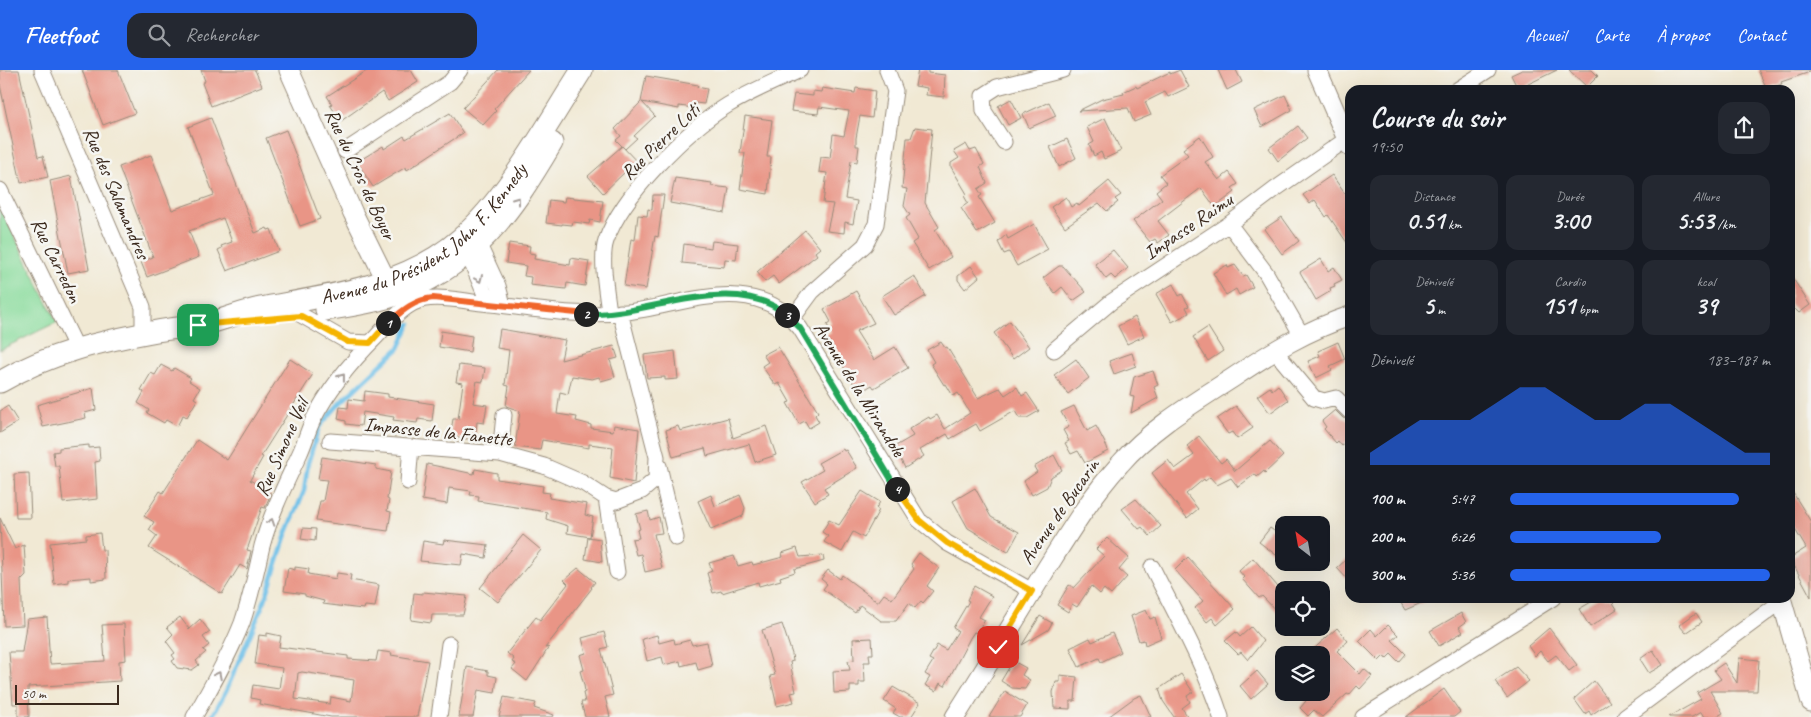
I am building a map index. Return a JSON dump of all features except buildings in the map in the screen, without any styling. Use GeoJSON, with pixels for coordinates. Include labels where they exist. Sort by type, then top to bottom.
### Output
{"type":"FeatureCollection","features":[{"type":"Feature","properties":{"kind":"main road","name":"Avenue du Président John F. Kennedy"},"geometry":{"type":"LineString","coordinates":[[209,323],[258,309],[334,294],[391,288],[416,268],[440,254],[478,222],[524,161],[582,70]]}},
{"type":"Feature","properties":{"kind":"main road","name":"Avenue du Président John F. Kennedy"},"geometry":{"type":"LineString","coordinates":[[0,382],[23,369],[76,348],[151,332],[209,323],[260,321],[301,316],[436,276],[472,248],[519,198],[595,70]]}},
{"type":"Feature","properties":{"kind":"street","name":"Rue des Salamandres"},"geometry":{"type":"LineString","coordinates":[[42,70],[143,307],[152,314],[157,323],[151,332]]}},
{"type":"Feature","properties":{"kind":"street","name":"Rue du Cros de Boyer"},"geometry":{"type":"LineString","coordinates":[[289,70],[353,213],[391,288]]}},
{"type":"Feature","properties":{"kind":"street"},"geometry":{"type":"LineString","coordinates":[[345,151],[450,82],[460,70]]}},
{"type":"Feature","properties":{"kind":"street","name":"Rue Pierre Loti"},"geometry":{"type":"LineString","coordinates":[[615,313],[606,242],[633,195],[664,160],[706,121],[727,106],[800,70]]}},
{"type":"Feature","properties":{"kind":"street"},"geometry":{"type":"LineString","coordinates":[[792,319],[812,292],[865,245],[876,224],[895,91],[886,70]]}},
{"type":"Feature","properties":{"kind":"street"},"geometry":{"type":"LineString","coordinates":[[1004,142],[984,111],[983,96],[997,87],[1063,70]]}},
{"type":"Feature","properties":{"kind":"street"},"geometry":{"type":"LineString","coordinates":[[1317,70],[1345,136]]}},
{"type":"Feature","properties":{"kind":"street"},"geometry":{"type":"LineString","coordinates":[[1465,85],[1488,70]]}},
{"type":"Feature","properties":{"kind":"street","name":"Impasse Raimu"},"geometry":{"type":"LineString","coordinates":[[1054,350],[1111,302],[1229,224],[1282,184],[1345,145]]}},
{"type":"Feature","properties":{"kind":"street","name":"Rue Carredon"},"geometry":{"type":"LineString","coordinates":[[0,190],[76,348]]}},
{"type":"Feature","properties":{"kind":"street"},"geometry":{"type":"LineString","coordinates":[[478,222],[472,248],[496,305]]}},
{"type":"Feature","properties":{"kind":"street"},"geometry":{"type":"LineString","coordinates":[[1229,224],[1266,273],[1302,334]]}},
{"type":"Feature","properties":{"kind":"street"},"geometry":{"type":"LineString","coordinates":[[440,254],[472,248]]}},
{"type":"Feature","properties":{"kind":"street","name":"Avenue de la Mirandole"},"geometry":{"type":"LineString","coordinates":[[496,305],[572,314],[615,313],[716,295],[734,295],[767,303],[792,319],[919,520],[947,543],[1032,591]]}},
{"type":"Feature","properties":{"kind":"street","name":"Rue Simone Veil"},"geometry":{"type":"LineString","coordinates":[[194,717],[235,640],[255,586],[262,546],[279,496],[312,421],[325,398],[370,343],[405,308],[422,299],[496,305]]}},
{"type":"Feature","properties":{"kind":"street"},"geometry":{"type":"LineString","coordinates":[[615,313],[657,457],[676,538]]}},
{"type":"Feature","properties":{"kind":"street"},"geometry":{"type":"LineString","coordinates":[[301,316],[348,342],[370,343]]}},
{"type":"Feature","properties":{"kind":"street","name":"Avenue de Bucarin"},"geometry":{"type":"LineString","coordinates":[[955,717],[1032,591],[1092,498],[1120,463],[1154,433],[1190,406],[1274,350],[1302,334],[1345,318]]}},
{"type":"Feature","properties":{"kind":"street"},"geometry":{"type":"LineString","coordinates":[[1274,350],[1314,398],[1324,401],[1336,398],[1345,408]]}},
{"type":"Feature","properties":{"kind":"street"},"geometry":{"type":"LineString","coordinates":[[500,454],[504,415]]}},
{"type":"Feature","properties":{"kind":"street","name":"Impasse de la Fanette"},"geometry":{"type":"LineString","coordinates":[[330,441],[500,454],[544,466],[583,483],[606,498]]}},
{"type":"Feature","properties":{"kind":"street"},"geometry":{"type":"LineString","coordinates":[[408,482],[411,447]]}},
{"type":"Feature","properties":{"kind":"street"},"geometry":{"type":"LineString","coordinates":[[617,572],[606,498],[616,501],[642,491],[656,478],[657,457]]}},
{"type":"Feature","properties":{"kind":"street"},"geometry":{"type":"LineString","coordinates":[[1152,567],[1195,650],[1209,681],[1221,717]]}},
{"type":"Feature","properties":{"kind":"street"},"geometry":{"type":"LineString","coordinates":[[1362,717],[1545,603]]}},
{"type":"Feature","properties":{"kind":"street"},"geometry":{"type":"LineString","coordinates":[[1625,717],[1776,603]]}},
{"type":"Feature","properties":{"kind":"street"},"geometry":{"type":"LineString","coordinates":[[1782,603],[1811,702]]}},
{"type":"Feature","properties":{"kind":"street"},"geometry":{"type":"LineString","coordinates":[[439,717],[449,644]]}},
{"type":"Feature","properties":{"kind":"green space"},"geometry":{"type":"Polygon","coordinates":[[[0,207],[57,322],[0,350],[0,207]]]}},
{"type":"Feature","properties":{"kind":"waterway"},"geometry":{"type":"LineString","coordinates":[[212,717],[227,689],[265,600],[286,535],[304,491],[308,463],[319,427],[340,403],[399,348],[410,324]]}},
{"type":"Feature","properties":{"kind":"route"},"geometry":{"type":"LineString","coordinates":[[198,325],[301,316],[348,342],[370,343],[405,308],[422,299],[433,298],[465,301],[572,314],[628,312],[716,295],[734,295],[767,303],[783,311],[800,328],[897,488],[919,520],[947,543],[1032,591],[998,647]]}}]}
